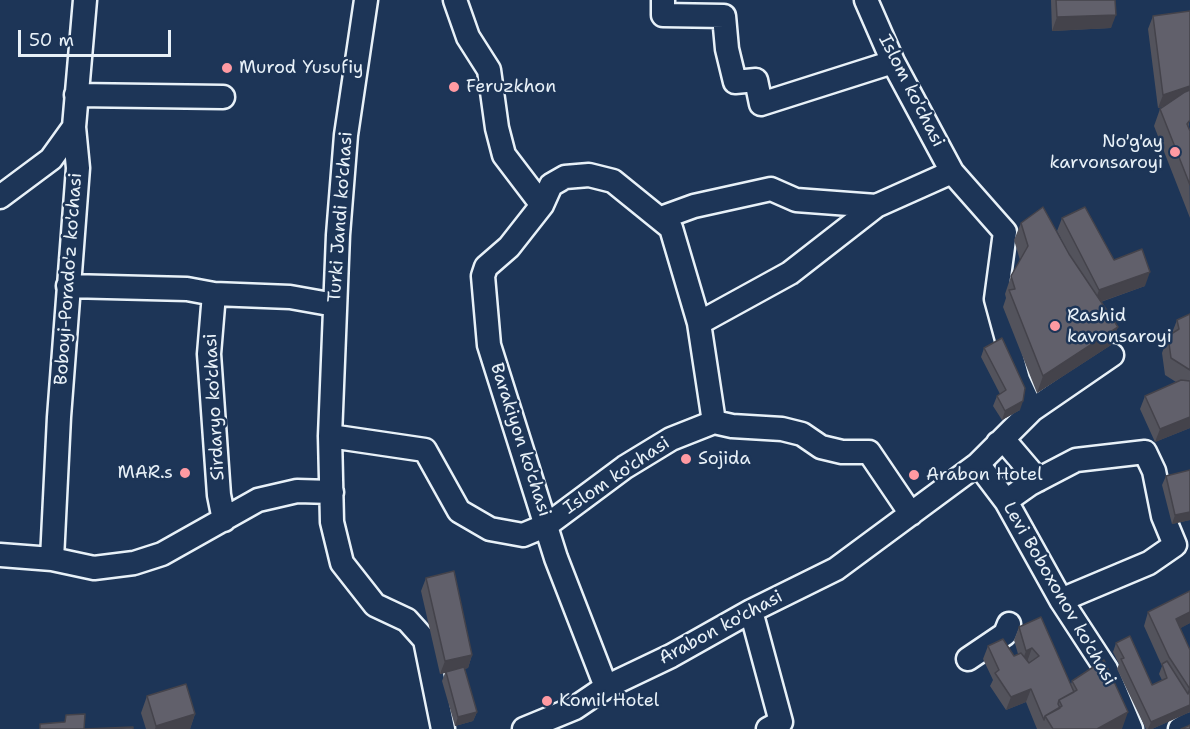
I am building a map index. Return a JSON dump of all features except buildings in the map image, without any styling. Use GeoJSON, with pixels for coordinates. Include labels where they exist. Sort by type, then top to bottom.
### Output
{"type":"FeatureCollection","features":[{"type":"Feature","properties":{"kind":"street","name":"Boboyi-Porado'z ko'chasi"},"geometry":{"type":"LineString","coordinates":[[52,559],[68,286],[78,168],[74,127],[85,0]]}},
{"type":"Feature","properties":{"kind":"street","name":"Turki Jandi ko'chasi"},"geometry":{"type":"LineString","coordinates":[[366,0],[346,135],[335,305],[330,436],[332,522],[342,563],[375,605],[407,620],[425,640],[443,729]]}},
{"type":"Feature","properties":{"kind":"street"},"geometry":{"type":"LineString","coordinates":[[455,0],[468,37],[489,70],[497,128],[504,155],[542,205]]}},
{"type":"Feature","properties":{"kind":"street"},"geometry":{"type":"LineString","coordinates":[[663,0],[663,15],[724,16],[727,49],[735,82],[756,80],[761,104],[893,62]]}},
{"type":"Feature","properties":{"kind":"street","name":"Islom ko'chasi"},"geometry":{"type":"LineString","coordinates":[[866,0],[893,62],[952,172],[1005,232],[996,299],[1018,380],[1032,410]]}},
{"type":"Feature","properties":{"kind":"street"},"geometry":{"type":"LineString","coordinates":[[76,95],[223,97]]}},
{"type":"Feature","properties":{"kind":"street"},"geometry":{"type":"LineString","coordinates":[[0,197],[51,159],[74,127]]}},
{"type":"Feature","properties":{"kind":"street"},"geometry":{"type":"LineString","coordinates":[[699,323],[790,273],[876,206],[952,172]]}},
{"type":"Feature","properties":{"kind":"street","name":"Barakiyon ko'chasi"},"geometry":{"type":"LineString","coordinates":[[606,687],[556,558],[489,345],[483,276],[486,267],[509,247],[542,205],[551,185],[565,177],[589,175],[613,181],[661,218]]}},
{"type":"Feature","properties":{"kind":"street"},"geometry":{"type":"LineString","coordinates":[[876,206],[796,200],[771,189],[694,206],[661,218],[671,228],[699,323],[714,422],[732,426],[782,429],[802,434],[821,447],[842,452],[869,452],[910,514]]}},
{"type":"Feature","properties":{"kind":"street"},"geometry":{"type":"LineString","coordinates":[[68,286],[187,289],[214,294],[290,297],[335,305]]}},
{"type":"Feature","properties":{"kind":"street","name":"Sirdaryo ko'chasi"},"geometry":{"type":"LineString","coordinates":[[214,294],[209,354],[219,495],[224,520]]}},
{"type":"Feature","properties":{"kind":"street","name":"Arabon ko'chasi"},"geometry":{"type":"LineString","coordinates":[[524,729],[575,708],[606,687],[671,656],[751,611],[836,568],[978,464],[1032,410],[1112,356]]}},
{"type":"Feature","properties":{"kind":"street","name":"Islom ko'chasi"},"geometry":{"type":"LineString","coordinates":[[330,436],[425,450],[459,511],[490,529],[523,535],[547,525],[625,466],[671,439],[714,422]]}},
{"type":"Feature","properties":{"kind":"street"},"geometry":{"type":"LineString","coordinates":[[998,443],[1009,446],[1038,480]]}},
{"type":"Feature","properties":{"kind":"street"},"geometry":{"type":"LineString","coordinates":[[1006,501],[1038,480],[1076,460],[1145,452],[1154,471],[1163,516],[1175,544],[1149,563],[1061,600]]}},
{"type":"Feature","properties":{"kind":"street","name":"Levi Boboxonov ko'chasi"},"geometry":{"type":"LineString","coordinates":[[978,464],[1006,501],[1061,600],[1106,669],[1131,729]]}},
{"type":"Feature","properties":{"kind":"street"},"geometry":{"type":"LineString","coordinates":[[0,555],[52,559],[94,568],[134,563],[162,554],[258,500],[297,491],[332,492]]}},
{"type":"Feature","properties":{"kind":"street"},"geometry":{"type":"LineString","coordinates":[[751,611],[781,722],[768,729]]}},
{"type":"Feature","properties":{"kind":"street"},"geometry":{"type":"LineString","coordinates":[[968,659],[1005,634],[1009,624]]}},
{"type":"Feature","properties":{"kind":"street"},"geometry":{"type":"LineString","coordinates":[[1180,729],[1190,723]]}},
{"type":"Feature","properties":{"kind":"place","name":"Murod Yusufiy"},"geometry":{"type":"Point","coordinates":[227,68]}},
{"type":"Feature","properties":{"kind":"place","name":"Feruzkhon"},"geometry":{"type":"Point","coordinates":[454,87]}},
{"type":"Feature","properties":{"kind":"place","name":"No'g'ay karvonsaroyi"},"geometry":{"type":"Point","coordinates":[1175,152]}},
{"type":"Feature","properties":{"kind":"place","name":"Rashid kavonsaroyi"},"geometry":{"type":"Point","coordinates":[1055,326]}},
{"type":"Feature","properties":{"kind":"place","name":"Sojida"},"geometry":{"type":"Point","coordinates":[686,459]}},
{"type":"Feature","properties":{"kind":"place","name":"MAR.s"},"geometry":{"type":"Point","coordinates":[185,473]}},
{"type":"Feature","properties":{"kind":"place","name":"Arabon Hotel"},"geometry":{"type":"Point","coordinates":[914,475]}},
{"type":"Feature","properties":{"kind":"place","name":"Komil Hotel"},"geometry":{"type":"Point","coordinates":[547,701]}}]}
